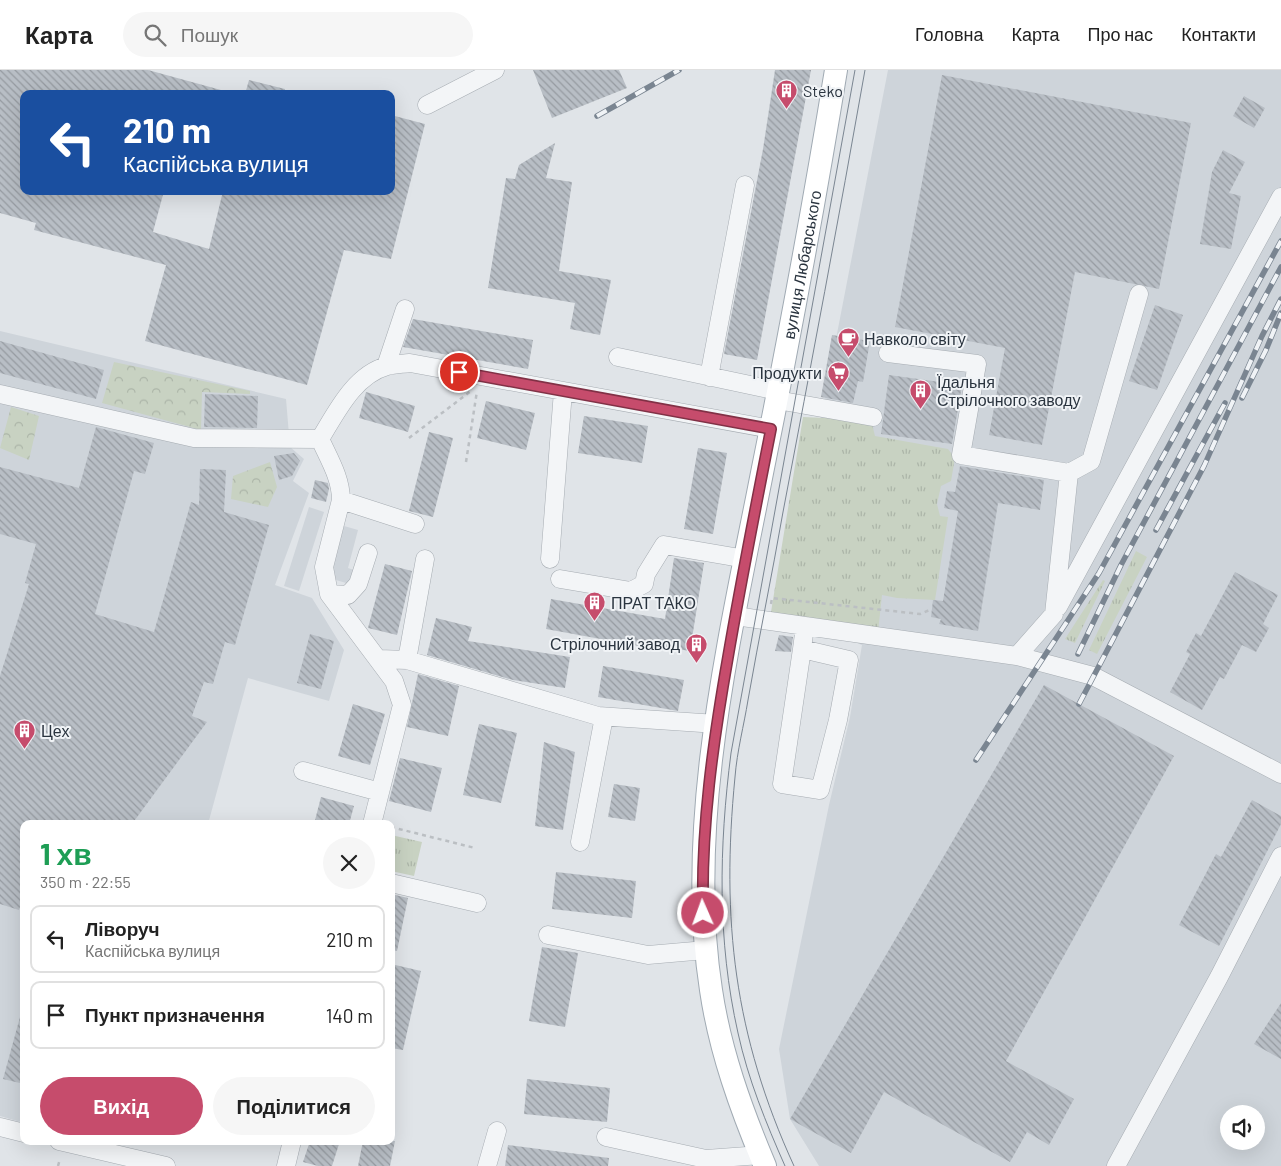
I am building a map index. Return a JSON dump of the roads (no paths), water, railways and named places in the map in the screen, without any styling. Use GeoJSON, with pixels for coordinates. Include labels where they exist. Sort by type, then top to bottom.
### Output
{"type":"FeatureCollection","features":[{"type":"Feature","properties":{"kind":"main road","name":"вулиця Любарського"},"geometry":{"type":"LineString","coordinates":[[763,1161],[736,1092],[712,998],[706,950],[702,871],[706,816],[717,724],[735,616],[778,396],[836,70]]}},
{"type":"Feature","properties":{"kind":"street"},"geometry":{"type":"LineString","coordinates":[[427,104],[495,70]]}},
{"type":"Feature","properties":{"kind":"street"},"geometry":{"type":"LineString","coordinates":[[709,377],[745,185]]}},
{"type":"Feature","properties":{"kind":"street"},"geometry":{"type":"LineString","coordinates":[[1017,656],[1054,614],[1281,197]]}},
{"type":"Feature","properties":{"kind":"street"},"geometry":{"type":"LineString","coordinates":[[888,353],[977,364],[961,455],[1069,473],[1091,462],[1139,294]]}},
{"type":"Feature","properties":{"kind":"street"},"geometry":{"type":"LineString","coordinates":[[386,366],[406,309]]}},
{"type":"Feature","properties":{"kind":"street"},"geometry":{"type":"LineString","coordinates":[[618,357],[873,417]]}},
{"type":"Feature","properties":{"kind":"street"},"geometry":{"type":"LineString","coordinates":[[320,439],[344,400],[368,376],[386,366],[410,363],[771,429]]}},
{"type":"Feature","properties":{"kind":"street"},"geometry":{"type":"LineString","coordinates":[[550,559],[564,391]]}},
{"type":"Feature","properties":{"kind":"street"},"geometry":{"type":"LineString","coordinates":[[0,394],[194,438],[320,439]]}},
{"type":"Feature","properties":{"kind":"street"},"geometry":{"type":"LineString","coordinates":[[320,439],[336,472],[341,500],[324,567],[329,594],[394,680],[402,705],[373,820]]}},
{"type":"Feature","properties":{"kind":"street"},"geometry":{"type":"LineString","coordinates":[[1054,614],[1069,473]]}},
{"type":"Feature","properties":{"kind":"street"},"geometry":{"type":"LineString","coordinates":[[341,500],[415,524]]}},
{"type":"Feature","properties":{"kind":"street"},"geometry":{"type":"LineString","coordinates":[[560,579],[632,591],[644,584],[646,574],[664,545],[746,559]]}},
{"type":"Feature","properties":{"kind":"street"},"geometry":{"type":"LineString","coordinates":[[329,594],[348,595],[358,584],[368,553]]}},
{"type":"Feature","properties":{"kind":"street"},"geometry":{"type":"LineString","coordinates":[[407,660],[425,559]]}},
{"type":"Feature","properties":{"kind":"street"},"geometry":{"type":"LineString","coordinates":[[735,616],[1017,656],[1093,676],[1281,774]]}},
{"type":"Feature","properties":{"kind":"street"},"geometry":{"type":"LineString","coordinates":[[802,648],[849,660],[838,720],[820,790],[782,784],[805,626]]}},
{"type":"Feature","properties":{"kind":"street"},"geometry":{"type":"LineString","coordinates":[[379,659],[407,660],[604,717],[717,724]]}},
{"type":"Feature","properties":{"kind":"street"},"geometry":{"type":"LineString","coordinates":[[580,842],[604,717]]}},
{"type":"Feature","properties":{"kind":"street"},"geometry":{"type":"LineString","coordinates":[[303,771],[380,792]]}},
{"type":"Feature","properties":{"kind":"street"},"geometry":{"type":"LineString","coordinates":[[1116,1166],[1219,978],[1281,856]]}},
{"type":"Feature","properties":{"kind":"street"},"geometry":{"type":"LineString","coordinates":[[395,884],[477,903]]}},
{"type":"Feature","properties":{"kind":"street"},"geometry":{"type":"LineString","coordinates":[[548,935],[648,955],[706,950]]}},
{"type":"Feature","properties":{"kind":"street"},"geometry":{"type":"LineString","coordinates":[[0,1127],[20,1131]]}},
{"type":"Feature","properties":{"kind":"street"},"geometry":{"type":"LineString","coordinates":[[487,1166],[497,1131]]}},
{"type":"Feature","properties":{"kind":"street"},"geometry":{"type":"LineString","coordinates":[[606,1137],[706,1159],[763,1161]]}},
{"type":"Feature","properties":{"kind":"street"},"geometry":{"type":"LineString","coordinates":[[75,1145],[166,1166]]}},
{"type":"Feature","properties":{"kind":"street"},"geometry":{"type":"LineString","coordinates":[[286,1166],[291,1145]]}},
{"type":"Feature","properties":{"kind":"tram line"},"geometry":{"type":"LineString","coordinates":[[785,1166],[752,1084],[742,1050],[731,998],[723,928],[722,858],[724,823],[731,753],[855,70]]}},
{"type":"Feature","properties":{"kind":"tram line"},"geometry":{"type":"LineString","coordinates":[[794,1166],[774,1118],[745,1023],[737,976],[732,928],[730,880],[731,829],[739,748],[865,70]]}},
{"type":"Feature","properties":{"kind":"railway"},"geometry":{"type":"LineString","coordinates":[[597,116],[679,70]]}},
{"type":"Feature","properties":{"kind":"railway"},"geometry":{"type":"LineString","coordinates":[[976,760],[1099,573],[1281,241]]}},
{"type":"Feature","properties":{"kind":"railway"},"geometry":{"type":"LineString","coordinates":[[1078,654],[1121,565],[1281,267]]}},
{"type":"Feature","properties":{"kind":"railway"},"geometry":{"type":"LineString","coordinates":[[1079,704],[1204,466],[1262,336],[1281,299]]}},
{"type":"Feature","properties":{"kind":"railway"},"geometry":{"type":"LineString","coordinates":[[1242,398],[1266,350],[1281,313]]}},
{"type":"Feature","properties":{"kind":"railway"},"geometry":{"type":"LineString","coordinates":[[1156,530],[1225,403]]}},
{"type":"Feature","properties":{"kind":"place","name":"Steko"},"geometry":{"type":"Point","coordinates":[787,110]}},
{"type":"Feature","properties":{"kind":"place","name":"Навколо світу"},"geometry":{"type":"Point","coordinates":[848,358]}},
{"type":"Feature","properties":{"kind":"place","name":"Продукти"},"geometry":{"type":"Point","coordinates":[838,392]}},
{"type":"Feature","properties":{"kind":"place","name":"Їдальня Стрілочного заводу"},"geometry":{"type":"Point","coordinates":[921,410]}},
{"type":"Feature","properties":{"kind":"place","name":"ПРАТ ТАКО"},"geometry":{"type":"Point","coordinates":[595,622]}},
{"type":"Feature","properties":{"kind":"place","name":"Стрілочний завод"},"geometry":{"type":"Point","coordinates":[696,663]}},
{"type":"Feature","properties":{"kind":"place","name":"Цех"},"geometry":{"type":"Point","coordinates":[25,750]}}]}
